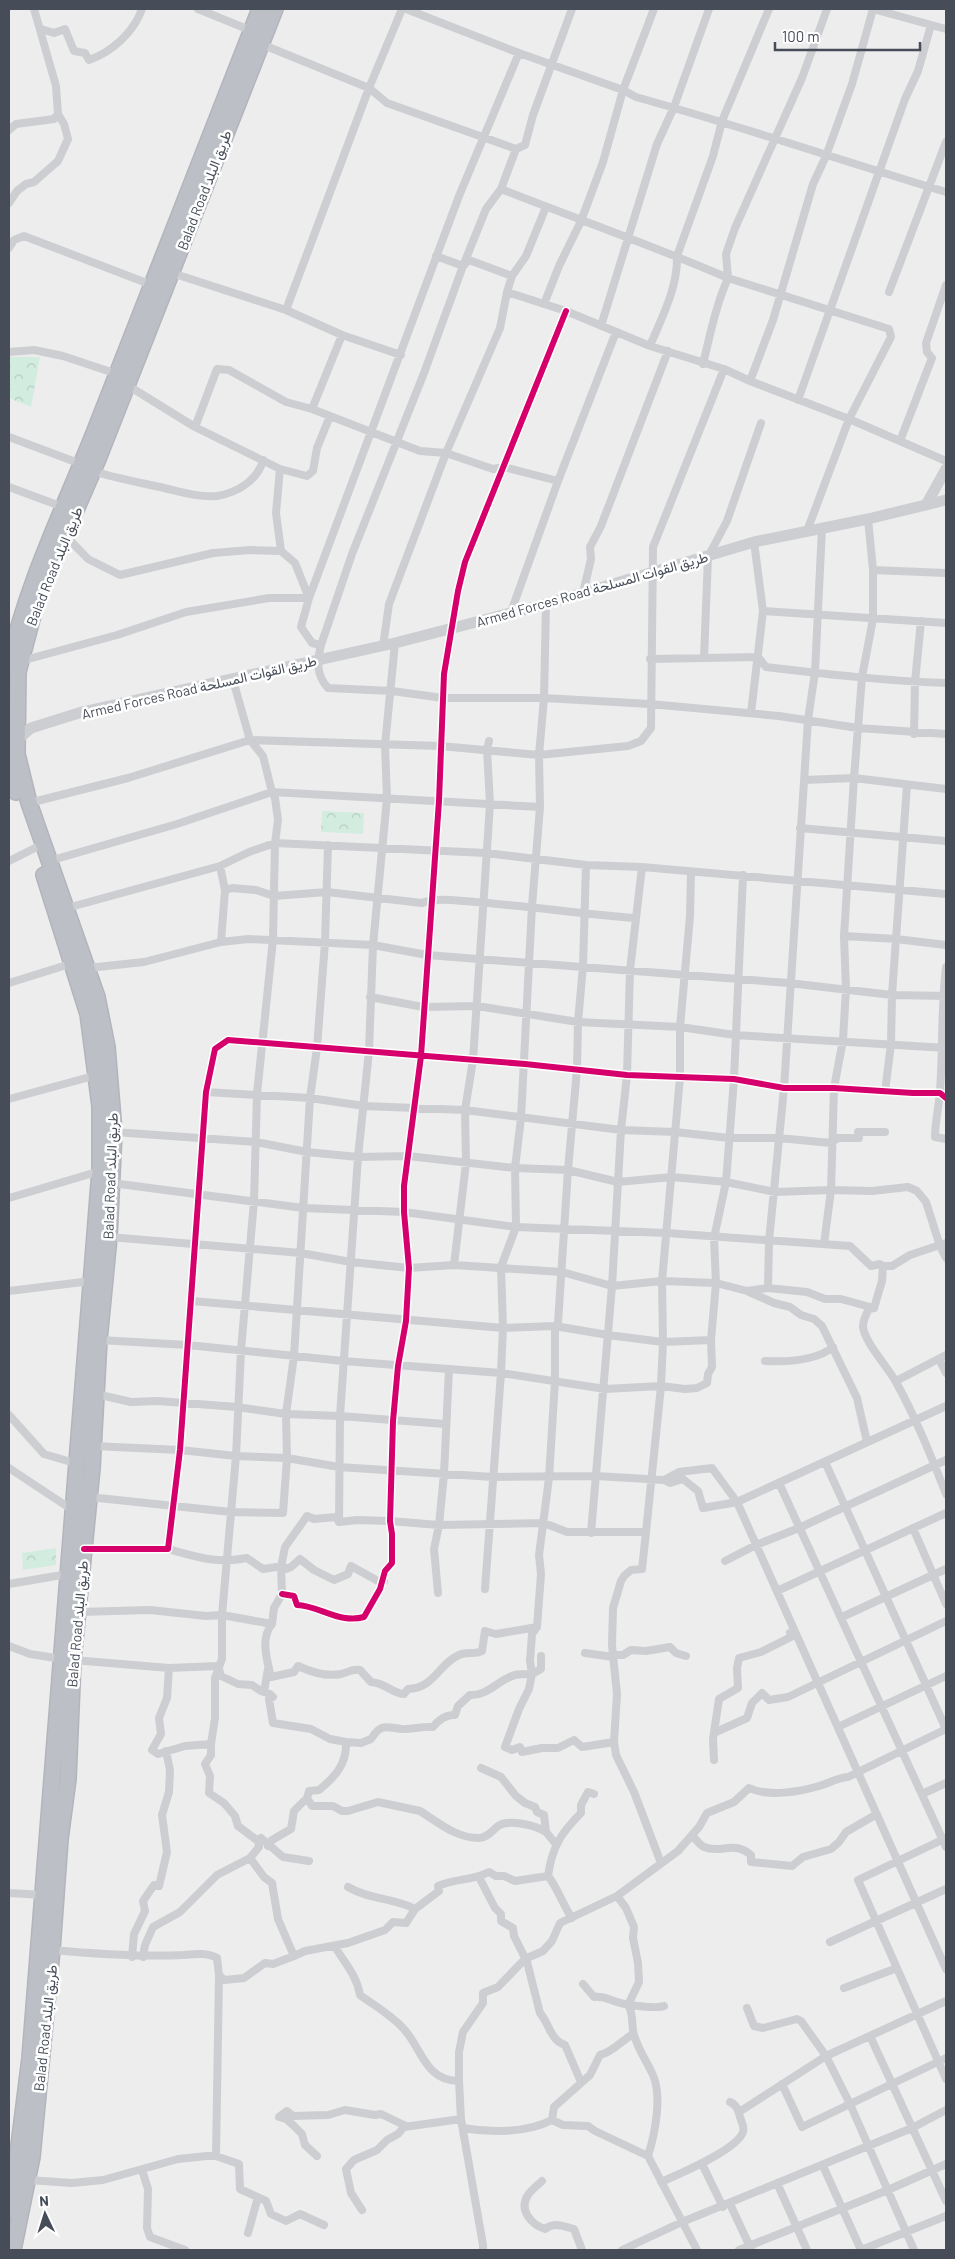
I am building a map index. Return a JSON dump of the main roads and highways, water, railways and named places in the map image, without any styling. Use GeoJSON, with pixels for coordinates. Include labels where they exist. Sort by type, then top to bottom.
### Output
{"type":"FeatureCollection","features":[{"type":"Feature","properties":{"kind":"highway","name":"Balad Road طريق البلد"},"geometry":{"type":"LineString","coordinates":[[122,380],[152,285],[260,9]]}},
{"type":"Feature","properties":{"kind":"highway","name":"Balad Road طريق البلد"},"geometry":{"type":"LineString","coordinates":[[15,665],[38,600],[65,535],[87,467],[122,380],[172,273],[275,9]]}},
{"type":"Feature","properties":{"kind":"highway","name":"Balad Road طريق البلد"},"geometry":{"type":"LineString","coordinates":[[13,2250],[28,2180],[40,2080],[60,1839],[68,1779],[68,1574],[75,1511],[100,1171],[100,1106],[81,965],[67,908],[29,803],[17,754],[18,672],[15,665],[12,634],[40,559],[63,507],[87,467]]}},
{"type":"Feature","properties":{"kind":"highway","name":"Balad Road طريق البلد"},"geometry":{"type":"LineString","coordinates":[[9,764],[35,848],[81,965],[97,997],[107,1047],[114,1132],[109,1237],[78,1612],[67,1660],[43,1895],[30,2058],[13,2168],[9,2210]]}}]}
